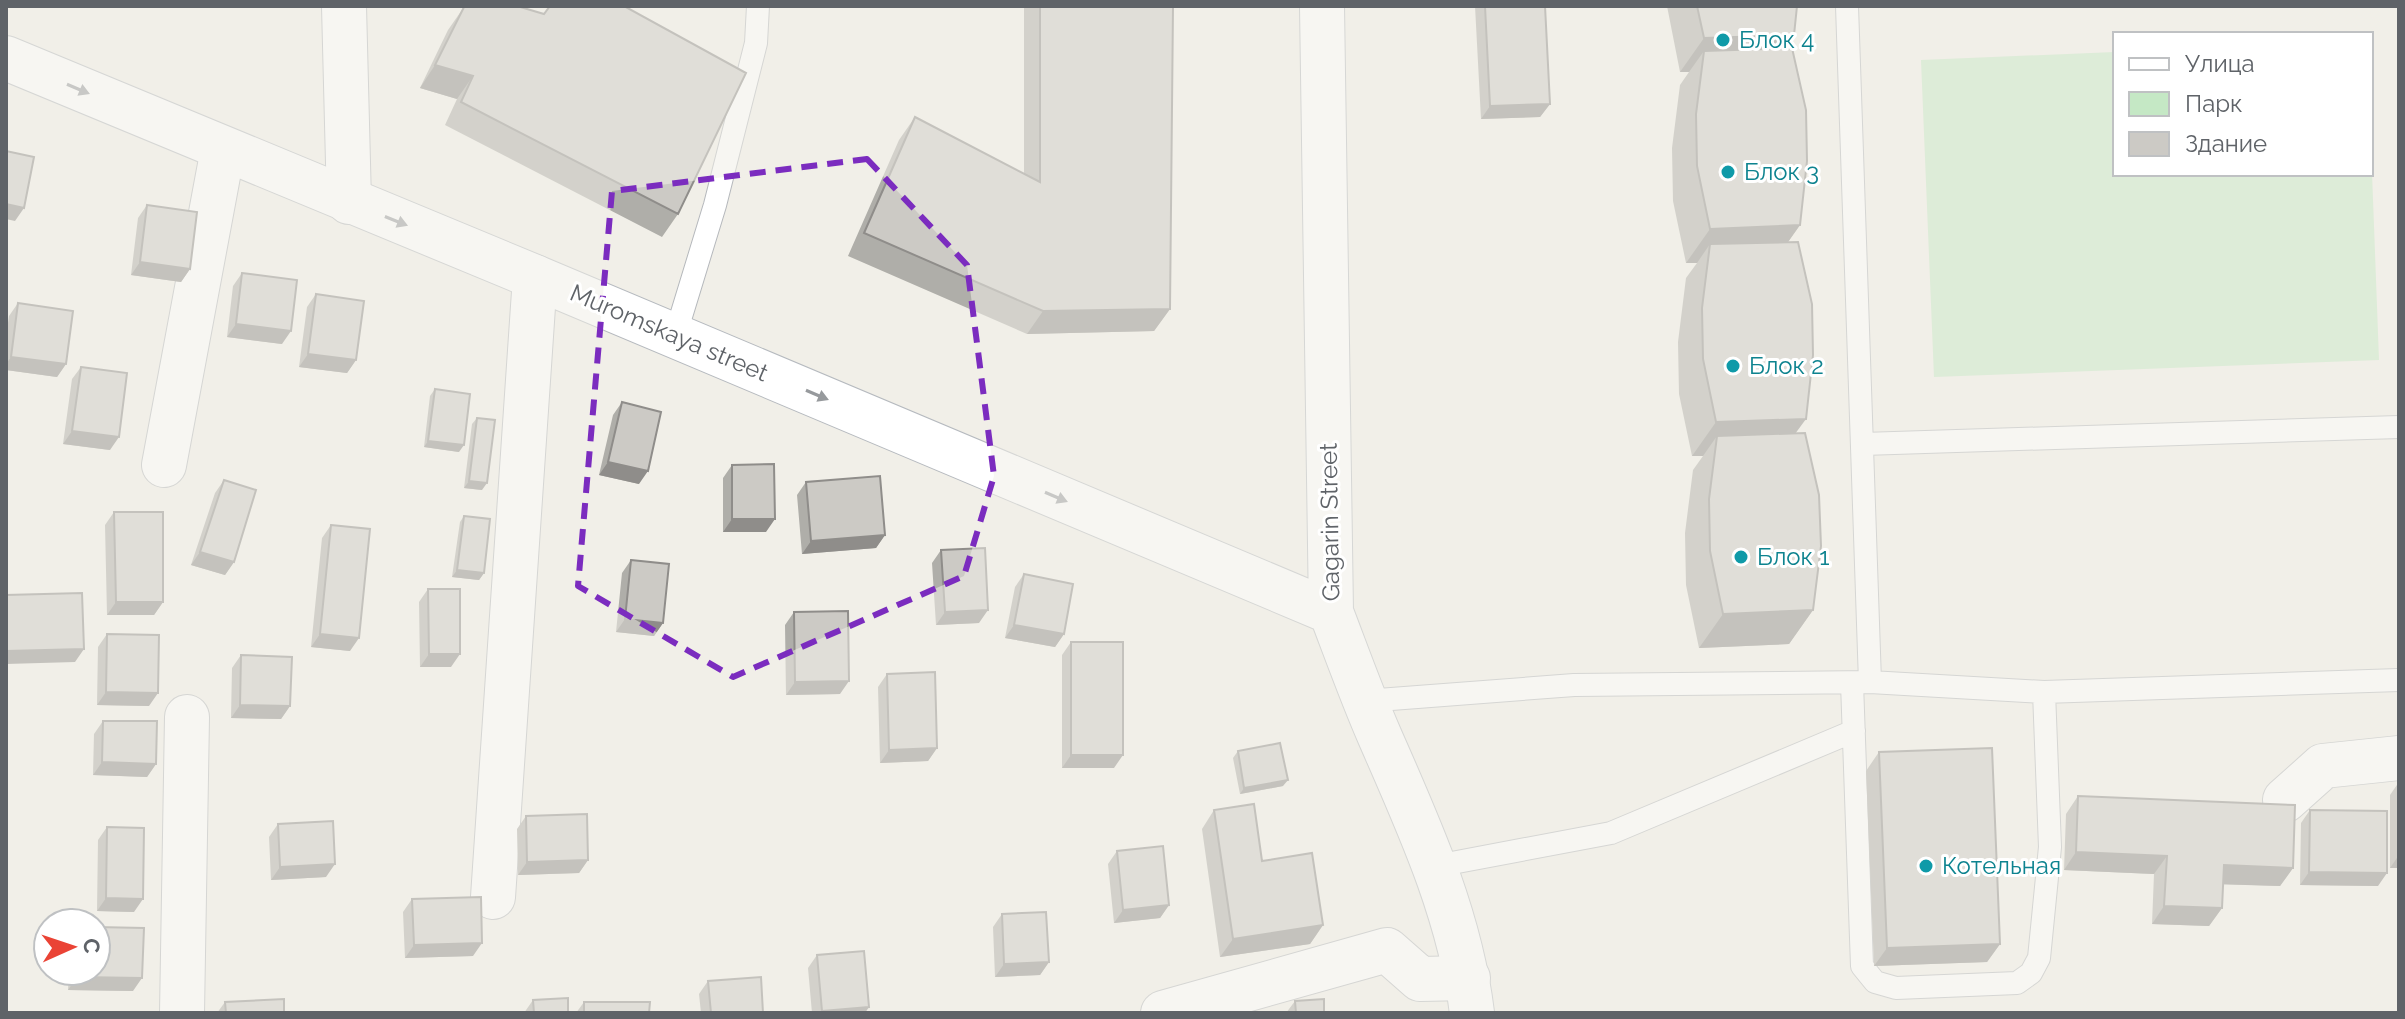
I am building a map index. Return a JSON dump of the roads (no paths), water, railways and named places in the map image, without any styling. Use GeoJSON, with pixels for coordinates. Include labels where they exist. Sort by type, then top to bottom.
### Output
{"type":"FeatureCollection","features":[{"type":"Feature","properties":{"kind":"main road"},"geometry":{"type":"LineString","coordinates":[[344,6],[349,202]]}},
{"type":"Feature","properties":{"kind":"main road","name":"Gagarin Street"},"geometry":{"type":"LineString","coordinates":[[1322,6],[1331,612],[1365,701],[1436,866],[1470,996]]}},
{"type":"Feature","properties":{"kind":"main road","name":"Muromskaya street"},"geometry":{"type":"LineString","coordinates":[[6,58],[1331,612]]}},
{"type":"Feature","properties":{"kind":"main road"},"geometry":{"type":"LineString","coordinates":[[164,465],[223,149]]}},
{"type":"Feature","properties":{"kind":"main road"},"geometry":{"type":"LineString","coordinates":[[493,897],[535,277]]}},
{"type":"Feature","properties":{"kind":"main road"},"geometry":{"type":"LineString","coordinates":[[182,1013],[187,717]]}},
{"type":"Feature","properties":{"kind":"main road"},"geometry":{"type":"LineString","coordinates":[[2285,800],[2323,766],[2399,758]]}},
{"type":"Feature","properties":{"kind":"main road"},"geometry":{"type":"LineString","coordinates":[[1163,1013],[1387,950],[1420,979],[1470,996]]}},
{"type":"Feature","properties":{"kind":"lane"},"geometry":{"type":"LineString","coordinates":[[675,336],[715,205],[752,58],[758,6]]}},
{"type":"Feature","properties":{"kind":"lane"},"geometry":{"type":"LineString","coordinates":[[1847,6],[1863,444],[1861,683],[1854,731],[1862,966],[1875,982],[1896,988],[2017,983],[2031,973],[2039,958],[2048,863],[2044,692]]}},
{"type":"Feature","properties":{"kind":"lane"},"geometry":{"type":"LineString","coordinates":[[1863,444],[2399,427]]}},
{"type":"Feature","properties":{"kind":"lane"},"geometry":{"type":"LineString","coordinates":[[1365,701],[1574,685],[1861,683],[2044,692],[2399,680]]}},
{"type":"Feature","properties":{"kind":"lane"},"geometry":{"type":"LineString","coordinates":[[1436,866],[1611,833],[1854,731]]}},
{"type":"Feature","properties":{"kind":"place","name":"Блок 4"},"geometry":{"type":"Point","coordinates":[1723,40]}},
{"type":"Feature","properties":{"kind":"place","name":"Блок 3"},"geometry":{"type":"Point","coordinates":[1728,172]}},
{"type":"Feature","properties":{"kind":"place","name":"Блок 2"},"geometry":{"type":"Point","coordinates":[1733,366]}},
{"type":"Feature","properties":{"kind":"place","name":"Блок 1"},"geometry":{"type":"Point","coordinates":[1741,557]}},
{"type":"Feature","properties":{"kind":"place","name":"Котельная"},"geometry":{"type":"Point","coordinates":[1926,866]}}]}
